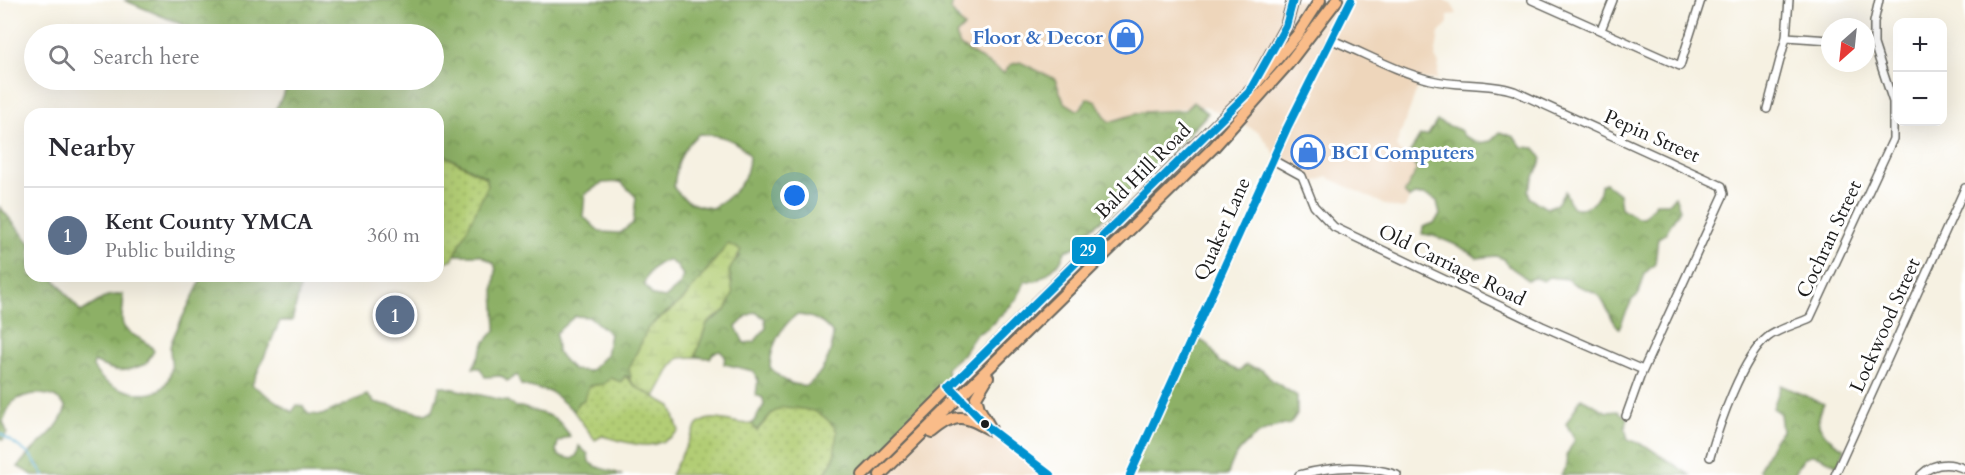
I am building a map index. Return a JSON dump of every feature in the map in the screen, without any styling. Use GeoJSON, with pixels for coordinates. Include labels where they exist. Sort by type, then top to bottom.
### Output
{"type":"FeatureCollection","features":[{"type":"Feature","properties":{"kind":"main road"},"geometry":{"type":"LineString","coordinates":[[1249,92],[1286,26],[1293,0]]}},
{"type":"Feature","properties":{"kind":"main road","name":"Bald Hill Road"},"geometry":{"type":"LineString","coordinates":[[863,475],[1249,92],[1279,58],[1320,0]]}},
{"type":"Feature","properties":{"kind":"main road"},"geometry":{"type":"LineString","coordinates":[[880,475],[1214,147],[1288,64],[1337,0]]}},
{"type":"Feature","properties":{"kind":"main road"},"geometry":{"type":"LineString","coordinates":[[991,430],[976,398],[980,387],[1011,346]]}},
{"type":"Feature","properties":{"kind":"main road"},"geometry":{"type":"LineString","coordinates":[[880,475],[949,419],[968,419],[991,430]]}},
{"type":"Feature","properties":{"kind":"street","name":"Quaker Lane"},"geometry":{"type":"LineString","coordinates":[[1130,475],[1273,160],[1351,0]]}},
{"type":"Feature","properties":{"kind":"street"},"geometry":{"type":"LineString","coordinates":[[1532,0],[1680,66],[1701,0]]}},
{"type":"Feature","properties":{"kind":"street"},"geometry":{"type":"LineString","coordinates":[[1601,30],[1613,0]]}},
{"type":"Feature","properties":{"kind":"street"},"geometry":{"type":"LineString","coordinates":[[1767,109],[1786,37],[1789,0]]}},
{"type":"Feature","properties":{"kind":"street","name":"Cochran Street"},"geometry":{"type":"LineString","coordinates":[[1875,18],[1879,0]]}},
{"type":"Feature","properties":{"kind":"street"},"geometry":{"type":"LineString","coordinates":[[1786,37],[1821,39]]}},
{"type":"Feature","properties":{"kind":"street","name":"Pepin Street"},"geometry":{"type":"LineString","coordinates":[[1332,40],[1432,80],[1459,85],[1495,85],[1514,91],[1722,186],[1724,194],[1643,370],[1626,416]]}},
{"type":"Feature","properties":{"kind":"street","name":"Cochran Street"},"geometry":{"type":"LineString","coordinates":[[1710,458],[1718,429],[1755,350],[1769,335],[1810,318],[1887,156],[1893,140],[1894,108],[1875,44]]}},
{"type":"Feature","properties":{"kind":"street","name":"Old Carriage Road"},"geometry":{"type":"LineString","coordinates":[[1273,160],[1302,176],[1314,206],[1334,227],[1542,326],[1643,370]]}},
{"type":"Feature","properties":{"kind":"street","name":"Lockwood Street"},"geometry":{"type":"LineString","coordinates":[[1835,475],[1965,188]]}},
{"type":"Feature","properties":{"kind":"street"},"geometry":{"type":"LineString","coordinates":[[950,387],[991,430],[1050,475]]}},
{"type":"Feature","properties":{"kind":"street"},"geometry":{"type":"LineString","coordinates":[[1922,475],[1942,464],[1965,469]]}},
{"type":"Feature","properties":{"kind":"street"},"geometry":{"type":"LineString","coordinates":[[1299,475],[1340,467],[1373,469],[1397,475]]}},
{"type":"Feature","properties":{"kind":"shaded area"},"geometry":{"type":"Polygon","coordinates":[[[953,0],[1323,0],[1319,16],[1337,0],[1444,0],[1451,3],[1457,14],[1448,15],[1448,23],[1439,33],[1435,58],[1439,63],[1437,80],[1421,79],[1396,146],[1400,152],[1408,155],[1417,170],[1404,193],[1409,198],[1405,208],[1401,209],[1388,206],[1327,177],[1309,184],[1307,179],[1275,162],[1275,154],[1259,132],[1205,106],[1142,112],[1109,122],[1096,102],[1084,99],[1081,109],[1077,110],[1004,73],[960,46],[956,35],[961,19],[951,10],[953,0]]]}},
{"type":"Feature","properties":{"kind":"shaded area"},"geometry":{"type":"Polygon","coordinates":[[[945,394],[987,425],[1048,475],[863,475],[945,394]]]}},
{"type":"Feature","properties":{"kind":"green space"},"geometry":{"type":"Polygon","coordinates":[[[124,0],[953,0],[951,10],[964,27],[956,35],[960,46],[1004,73],[1010,65],[1020,62],[1055,79],[1064,102],[1077,110],[1081,109],[1087,98],[1096,102],[1109,122],[1142,112],[1185,110],[1193,102],[1208,113],[1146,173],[1135,188],[1118,195],[1116,207],[1085,232],[1078,244],[1066,250],[1060,262],[1047,274],[1036,281],[1025,281],[1017,299],[987,329],[976,334],[963,354],[947,368],[948,376],[955,387],[863,475],[824,475],[834,458],[772,413],[756,431],[752,424],[764,405],[763,398],[756,395],[758,380],[753,371],[724,364],[725,356],[720,351],[713,353],[710,358],[695,357],[707,323],[720,315],[732,283],[729,271],[740,256],[728,244],[683,300],[654,322],[631,377],[625,376],[621,383],[589,386],[584,400],[575,412],[551,392],[521,385],[517,375],[507,381],[501,376],[485,377],[480,368],[473,368],[485,342],[496,329],[494,288],[496,270],[494,263],[480,255],[456,255],[454,252],[488,185],[486,177],[444,155],[444,108],[276,108],[286,90],[444,90],[444,24],[180,24],[124,0]],[[699,134],[680,158],[674,188],[690,202],[712,208],[739,186],[746,172],[749,155],[733,141],[714,135],[699,134]],[[621,182],[602,183],[585,194],[583,216],[600,232],[620,233],[633,223],[636,197],[621,182]],[[668,260],[659,263],[650,272],[644,284],[653,296],[665,298],[680,285],[683,275],[676,265],[668,260]],[[755,312],[747,316],[736,327],[744,343],[754,342],[766,328],[765,318],[755,312]],[[796,315],[785,326],[774,345],[770,367],[786,381],[807,386],[826,363],[833,334],[817,320],[796,315]],[[575,316],[556,333],[557,352],[573,370],[590,371],[606,355],[610,334],[590,317],[575,316]]]}},
{"type":"Feature","properties":{"kind":"green space"},"geometry":{"type":"Polygon","coordinates":[[[1437,121],[1460,130],[1464,136],[1479,143],[1491,141],[1500,132],[1514,137],[1522,147],[1535,148],[1542,159],[1528,190],[1530,198],[1546,208],[1557,204],[1565,191],[1572,207],[1588,206],[1596,200],[1601,185],[1605,183],[1619,194],[1621,208],[1637,217],[1644,217],[1656,203],[1669,203],[1675,196],[1680,209],[1665,234],[1658,238],[1655,264],[1645,273],[1639,294],[1632,300],[1619,328],[1598,295],[1575,285],[1568,279],[1549,277],[1543,281],[1535,278],[1527,280],[1504,259],[1496,256],[1477,258],[1451,243],[1422,234],[1423,227],[1434,223],[1440,215],[1437,201],[1434,199],[1420,195],[1409,198],[1404,193],[1417,170],[1408,155],[1420,136],[1428,135],[1437,121]]]}},
{"type":"Feature","properties":{"kind":"green space"},"geometry":{"type":"Polygon","coordinates":[[[444,155],[486,178],[488,185],[453,259],[444,263],[444,155]]]}},
{"type":"Feature","properties":{"kind":"green space"},"geometry":{"type":"Polygon","coordinates":[[[0,207],[24,236],[24,282],[57,282],[81,312],[107,296],[122,294],[124,327],[131,334],[148,343],[154,351],[146,364],[131,369],[114,370],[94,362],[93,367],[99,376],[115,387],[147,394],[160,390],[165,385],[171,370],[171,343],[200,282],[302,282],[292,321],[280,321],[252,385],[292,412],[297,405],[303,406],[308,414],[322,415],[367,395],[374,402],[426,414],[433,410],[440,386],[507,401],[516,407],[549,415],[561,424],[570,436],[558,442],[556,451],[559,456],[572,459],[577,455],[579,446],[588,454],[589,462],[593,465],[621,475],[33,475],[18,467],[58,425],[66,407],[55,398],[40,394],[25,396],[12,403],[3,421],[7,432],[3,440],[0,438],[0,207]]]}},
{"type":"Feature","properties":{"kind":"green space"},"geometry":{"type":"Polygon","coordinates":[[[728,244],[741,250],[729,271],[733,294],[726,310],[707,323],[695,357],[679,358],[671,367],[655,397],[636,387],[628,377],[631,377],[629,369],[648,328],[683,300],[728,244]]]}},
{"type":"Feature","properties":{"kind":"green space"},"geometry":{"type":"Polygon","coordinates":[[[1194,337],[1209,345],[1219,362],[1239,371],[1246,365],[1262,370],[1273,381],[1297,396],[1297,414],[1290,424],[1269,429],[1250,440],[1236,456],[1228,475],[1130,475],[1194,337]]]}},
{"type":"Feature","properties":{"kind":"green space"},"geometry":{"type":"Polygon","coordinates":[[[625,376],[636,387],[671,406],[679,431],[660,443],[651,445],[633,444],[602,436],[595,440],[574,412],[578,403],[584,400],[589,386],[604,384],[611,378],[621,382],[625,376]]]}},
{"type":"Feature","properties":{"kind":"green space"},"geometry":{"type":"Polygon","coordinates":[[[1781,385],[1824,404],[1818,419],[1819,425],[1827,436],[1845,449],[1838,466],[1811,455],[1803,460],[1794,475],[1763,475],[1759,470],[1774,440],[1782,431],[1780,414],[1773,408],[1781,385]]]}},
{"type":"Feature","properties":{"kind":"green space"},"geometry":{"type":"Polygon","coordinates":[[[1581,398],[1607,412],[1618,411],[1628,418],[1625,428],[1628,439],[1646,446],[1690,475],[1561,475],[1567,464],[1566,456],[1575,439],[1566,424],[1581,398]]]}},
{"type":"Feature","properties":{"kind":"green space"},"geometry":{"type":"Polygon","coordinates":[[[783,407],[800,408],[820,414],[837,431],[834,458],[824,475],[671,475],[697,425],[703,421],[716,419],[752,424],[757,431],[772,413],[783,407]]]}},
{"type":"Feature","properties":{"kind":"waterway"},"geometry":{"type":"LineString","coordinates":[[0,433],[30,455],[44,475]]}},
{"type":"Feature","properties":{"kind":"transit line","name":"29"},"geometry":{"type":"LineString","coordinates":[[1050,475],[991,430],[950,387],[1249,92],[1286,26],[1293,0]]}},
{"type":"Feature","properties":{"kind":"transit line","name":"29"},"geometry":{"type":"LineString","coordinates":[[1130,475],[1287,128],[1351,0]]}},
{"type":"Feature","properties":{"kind":"place","name":"Floor & Decor"},"geometry":{"type":"Point","coordinates":[1126,37]}},
{"type":"Feature","properties":{"kind":"place","name":"BCI Computers"},"geometry":{"type":"Point","coordinates":[1308,152]}},
{"type":"Feature","properties":{"kind":"place","name":"Kent County YMCA"},"geometry":{"type":"Point","coordinates":[395,315]}}]}
